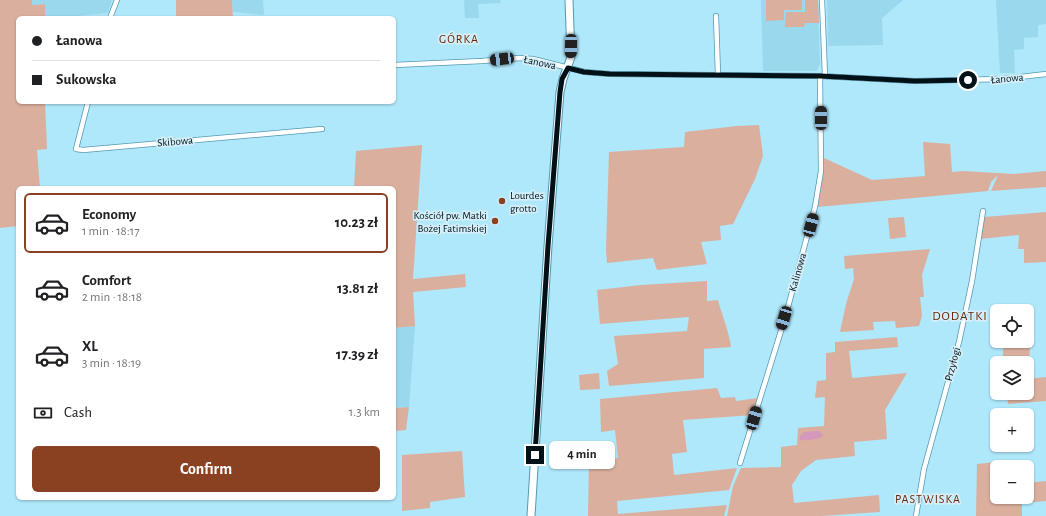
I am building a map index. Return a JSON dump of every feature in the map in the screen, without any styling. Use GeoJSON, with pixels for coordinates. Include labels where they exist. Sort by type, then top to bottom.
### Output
{"type":"FeatureCollection","features":[{"type":"Feature","properties":{"kind":"street"},"geometry":{"type":"LineString","coordinates":[[111,16],[117,0]]}},
{"type":"Feature","properties":{"kind":"street"},"geometry":{"type":"LineString","coordinates":[[531,516],[548,246],[560,92],[562,79],[568,68],[571,57],[569,0]]}},
{"type":"Feature","properties":{"kind":"street"},"geometry":{"type":"LineString","coordinates":[[822,0],[825,76]]}},
{"type":"Feature","properties":{"kind":"street"},"geometry":{"type":"LineString","coordinates":[[716,16],[718,74]]}},
{"type":"Feature","properties":{"kind":"street","name":"Łanowa"},"geometry":{"type":"LineString","coordinates":[[396,65],[519,58],[533,59],[584,72],[610,74],[825,76],[915,81],[1002,79],[1046,74]]}},
{"type":"Feature","properties":{"kind":"street","name":"Kalinowa"},"geometry":{"type":"LineString","coordinates":[[740,463],[784,318],[815,207],[821,171],[820,76]]}},
{"type":"Feature","properties":{"kind":"street","name":"Skibowa"},"geometry":{"type":"LineString","coordinates":[[87,104],[76,149],[83,150],[322,129]]}},
{"type":"Feature","properties":{"kind":"street","name":"Przyłogi"},"geometry":{"type":"LineString","coordinates":[[916,516],[924,469],[960,336],[972,281],[983,211]]}},
{"type":"Feature","properties":{"kind":"shaded area"},"geometry":{"type":"Polygon","coordinates":[[[0,0],[32,0],[32,5],[45,4],[45,16],[16,16],[16,104],[45,104],[47,149],[37,150],[40,186],[16,186],[16,226],[0,228],[0,0]]]}},
{"type":"Feature","properties":{"kind":"shaded area"},"geometry":{"type":"Polygon","coordinates":[[[32,0],[112,0],[108,13],[77,16],[45,16],[45,4],[32,5],[32,0]]]}},
{"type":"Feature","properties":{"kind":"shaded area"},"geometry":{"type":"Polygon","coordinates":[[[176,0],[232,0],[233,16],[176,16],[176,0]]]}},
{"type":"Feature","properties":{"kind":"shaded area"},"geometry":{"type":"Polygon","coordinates":[[[232,0],[263,0],[264,15],[233,12],[232,0]]]}},
{"type":"Feature","properties":{"kind":"shaded area"},"geometry":{"type":"Polygon","coordinates":[[[464,0],[500,0],[501,3],[478,4],[479,18],[465,18],[464,0]]]}},
{"type":"Feature","properties":{"kind":"shaded area"},"geometry":{"type":"Polygon","coordinates":[[[761,0],[818,0],[820,64],[817,71],[763,71],[761,0]]]}},
{"type":"Feature","properties":{"kind":"shaded area"},"geometry":{"type":"Polygon","coordinates":[[[766,0],[802,0],[802,10],[784,10],[784,20],[766,21],[766,0]]]}},
{"type":"Feature","properties":{"kind":"shaded area"},"geometry":{"type":"Polygon","coordinates":[[[805,0],[818,0],[819,23],[805,23],[804,27],[785,27],[786,12],[805,12],[805,0]]]}},
{"type":"Feature","properties":{"kind":"shaded area"},"geometry":{"type":"Polygon","coordinates":[[[827,0],[903,0],[882,18],[883,45],[828,46],[827,0]]]}},
{"type":"Feature","properties":{"kind":"shaded area"},"geometry":{"type":"Polygon","coordinates":[[[996,0],[1046,0],[1046,24],[1038,25],[1038,37],[1024,38],[1024,49],[1014,50],[1015,73],[1000,73],[996,0]]]}},
{"type":"Feature","properties":{"kind":"shaded area"},"geometry":{"type":"Polygon","coordinates":[[[759,125],[763,156],[755,179],[733,224],[720,226],[721,240],[701,242],[707,264],[657,270],[653,258],[607,263],[606,250],[609,152],[684,147],[685,132],[759,125]]]}},
{"type":"Feature","properties":{"kind":"shaded area"},"geometry":{"type":"Polygon","coordinates":[[[923,142],[950,144],[952,172],[962,171],[1014,174],[1046,171],[1046,187],[991,191],[998,175],[991,182],[988,191],[818,207],[824,158],[872,180],[925,176],[923,142]]]}},
{"type":"Feature","properties":{"kind":"shaded area"},"geometry":{"type":"Polygon","coordinates":[[[422,145],[413,279],[465,274],[466,287],[413,292],[415,326],[396,328],[396,186],[354,186],[356,151],[422,145]]]}},
{"type":"Feature","properties":{"kind":"shaded area"},"geometry":{"type":"Polygon","coordinates":[[[1046,212],[1046,262],[1024,263],[1024,249],[1018,249],[1019,235],[980,239],[984,217],[1046,212]]]}},
{"type":"Feature","properties":{"kind":"shaded area"},"geometry":{"type":"Polygon","coordinates":[[[904,217],[906,237],[890,239],[888,218],[904,217]]]}},
{"type":"Feature","properties":{"kind":"shaded area"},"geometry":{"type":"Polygon","coordinates":[[[930,249],[922,275],[924,297],[920,297],[922,316],[919,326],[896,328],[895,321],[873,322],[874,330],[840,332],[846,304],[854,279],[853,268],[845,269],[844,256],[930,249]]]}},
{"type":"Feature","properties":{"kind":"shaded area"},"geometry":{"type":"Polygon","coordinates":[[[707,281],[707,301],[718,300],[729,335],[731,347],[704,349],[704,378],[609,386],[607,371],[618,364],[614,336],[687,331],[689,317],[600,324],[597,290],[641,285],[707,281]]]}},
{"type":"Feature","properties":{"kind":"shaded area"},"geometry":{"type":"Polygon","coordinates":[[[415,326],[409,407],[396,408],[396,328],[415,326]]]}},
{"type":"Feature","properties":{"kind":"shaded area"},"geometry":{"type":"Polygon","coordinates":[[[897,337],[898,347],[849,351],[853,378],[907,373],[885,410],[887,439],[854,442],[855,456],[816,460],[801,471],[792,485],[794,503],[879,495],[880,512],[821,516],[727,516],[733,486],[741,468],[781,467],[781,447],[797,445],[798,428],[824,426],[825,397],[815,398],[817,381],[826,380],[826,353],[835,352],[835,342],[897,337]]]}},
{"type":"Feature","properties":{"kind":"shaded area"},"geometry":{"type":"Polygon","coordinates":[[[1003,348],[1030,348],[1029,356],[1003,356],[1003,348]]]}},
{"type":"Feature","properties":{"kind":"shaded area"},"geometry":{"type":"Polygon","coordinates":[[[599,373],[600,389],[580,390],[579,375],[599,373]]]}},
{"type":"Feature","properties":{"kind":"shaded area"},"geometry":{"type":"Polygon","coordinates":[[[1046,377],[1046,401],[1008,404],[1008,400],[1034,400],[1034,378],[1046,377]]]}},
{"type":"Feature","properties":{"kind":"shaded area"},"geometry":{"type":"Polygon","coordinates":[[[717,388],[721,398],[735,397],[736,401],[758,398],[753,415],[683,420],[687,452],[672,454],[674,475],[737,468],[729,490],[617,501],[618,514],[727,505],[724,516],[588,516],[589,462],[618,458],[615,430],[601,432],[600,399],[717,388]]]}},
{"type":"Feature","properties":{"kind":"shaded area"},"geometry":{"type":"Polygon","coordinates":[[[409,407],[406,430],[396,431],[396,408],[409,407]]]}},
{"type":"Feature","properties":{"kind":"shaded area"},"geometry":{"type":"Polygon","coordinates":[[[819,431],[823,435],[822,437],[811,440],[800,440],[800,436],[804,432],[819,431]]]}},
{"type":"Feature","properties":{"kind":"shaded area"},"geometry":{"type":"Polygon","coordinates":[[[462,451],[465,497],[430,502],[430,508],[402,511],[402,455],[462,451]]]}},
{"type":"Feature","properties":{"kind":"shaded area"},"geometry":{"type":"Polygon","coordinates":[[[990,463],[990,504],[1022,504],[1022,516],[976,516],[977,464],[990,463]]]}},
{"type":"Feature","properties":{"kind":"shaded area"},"geometry":{"type":"Polygon","coordinates":[[[1046,481],[1046,501],[1034,502],[1034,482],[1046,481]]]}},
{"type":"Feature","properties":{"kind":"place","name":"Lourdes grotto"},"geometry":{"type":"Point","coordinates":[502,201]}},
{"type":"Feature","properties":{"kind":"place","name":"Kościół pw. Matki Bożej Fatimskiej"},"geometry":{"type":"Point","coordinates":[495,221]}},
{"type":"Feature","properties":{"kind":"district","name":"GÓRKA"},"geometry":{"type":"Point","coordinates":[459,39]}},
{"type":"Feature","properties":{"kind":"district","name":"DODATKI"},"geometry":{"type":"Point","coordinates":[960,315]}},
{"type":"Feature","properties":{"kind":"district","name":"PASTWISKA"},"geometry":{"type":"Point","coordinates":[928,499]}},
{"type":"Feature","properties":{"kind":"route"},"geometry":{"type":"LineString","coordinates":[[535,455],[548,246],[560,92],[562,79],[568,68],[584,72],[610,74],[820,76],[915,81],[968,80]]}}]}
